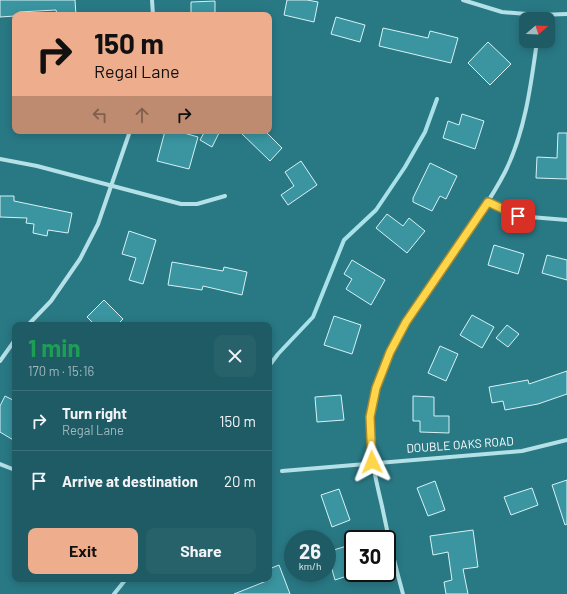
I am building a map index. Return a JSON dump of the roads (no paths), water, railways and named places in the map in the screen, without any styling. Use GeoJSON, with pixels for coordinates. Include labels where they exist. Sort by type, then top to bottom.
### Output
{"type":"FeatureCollection","features":[{"type":"Feature","properties":{"kind":"street"},"geometry":{"type":"LineString","coordinates":[[152,0],[153,12]]}},
{"type":"Feature","properties":{"kind":"street"},"geometry":{"type":"LineString","coordinates":[[463,0],[502,12],[519,14]]}},
{"type":"Feature","properties":{"kind":"street"},"geometry":{"type":"LineString","coordinates":[[555,15],[567,14]]}},
{"type":"Feature","properties":{"kind":"street"},"geometry":{"type":"LineString","coordinates":[[403,594],[394,562],[372,462],[370,417],[376,388],[390,352],[406,322],[488,202],[505,171],[519,136],[528,102],[536,48]]}},
{"type":"Feature","properties":{"kind":"street"},"geometry":{"type":"LineString","coordinates":[[31,322],[50,301],[80,259],[98,224],[129,134]]}},
{"type":"Feature","properties":{"kind":"street"},"geometry":{"type":"LineString","coordinates":[[0,160],[37,166],[181,204],[197,204],[225,196]]}},
{"type":"Feature","properties":{"kind":"street"},"geometry":{"type":"LineString","coordinates":[[488,202],[518,216],[567,220]]}},
{"type":"Feature","properties":{"kind":"street"},"geometry":{"type":"LineString","coordinates":[[0,361],[12,344]]}},
{"type":"Feature","properties":{"kind":"street","name":"DOUBLE OAKS ROAD"},"geometry":{"type":"LineString","coordinates":[[282,470],[522,450],[567,440]]}},
{"type":"Feature","properties":{"kind":"street"},"geometry":{"type":"LineString","coordinates":[[0,464],[12,469]]}},
{"type":"Feature","properties":{"kind":"waterway"},"geometry":{"type":"LineString","coordinates":[[272,362],[313,317],[344,240],[376,210],[405,167],[425,132],[437,99]]}},
{"type":"Feature","properties":{"kind":"waterway"},"geometry":{"type":"LineString","coordinates":[[114,594],[124,582]]}}]}
